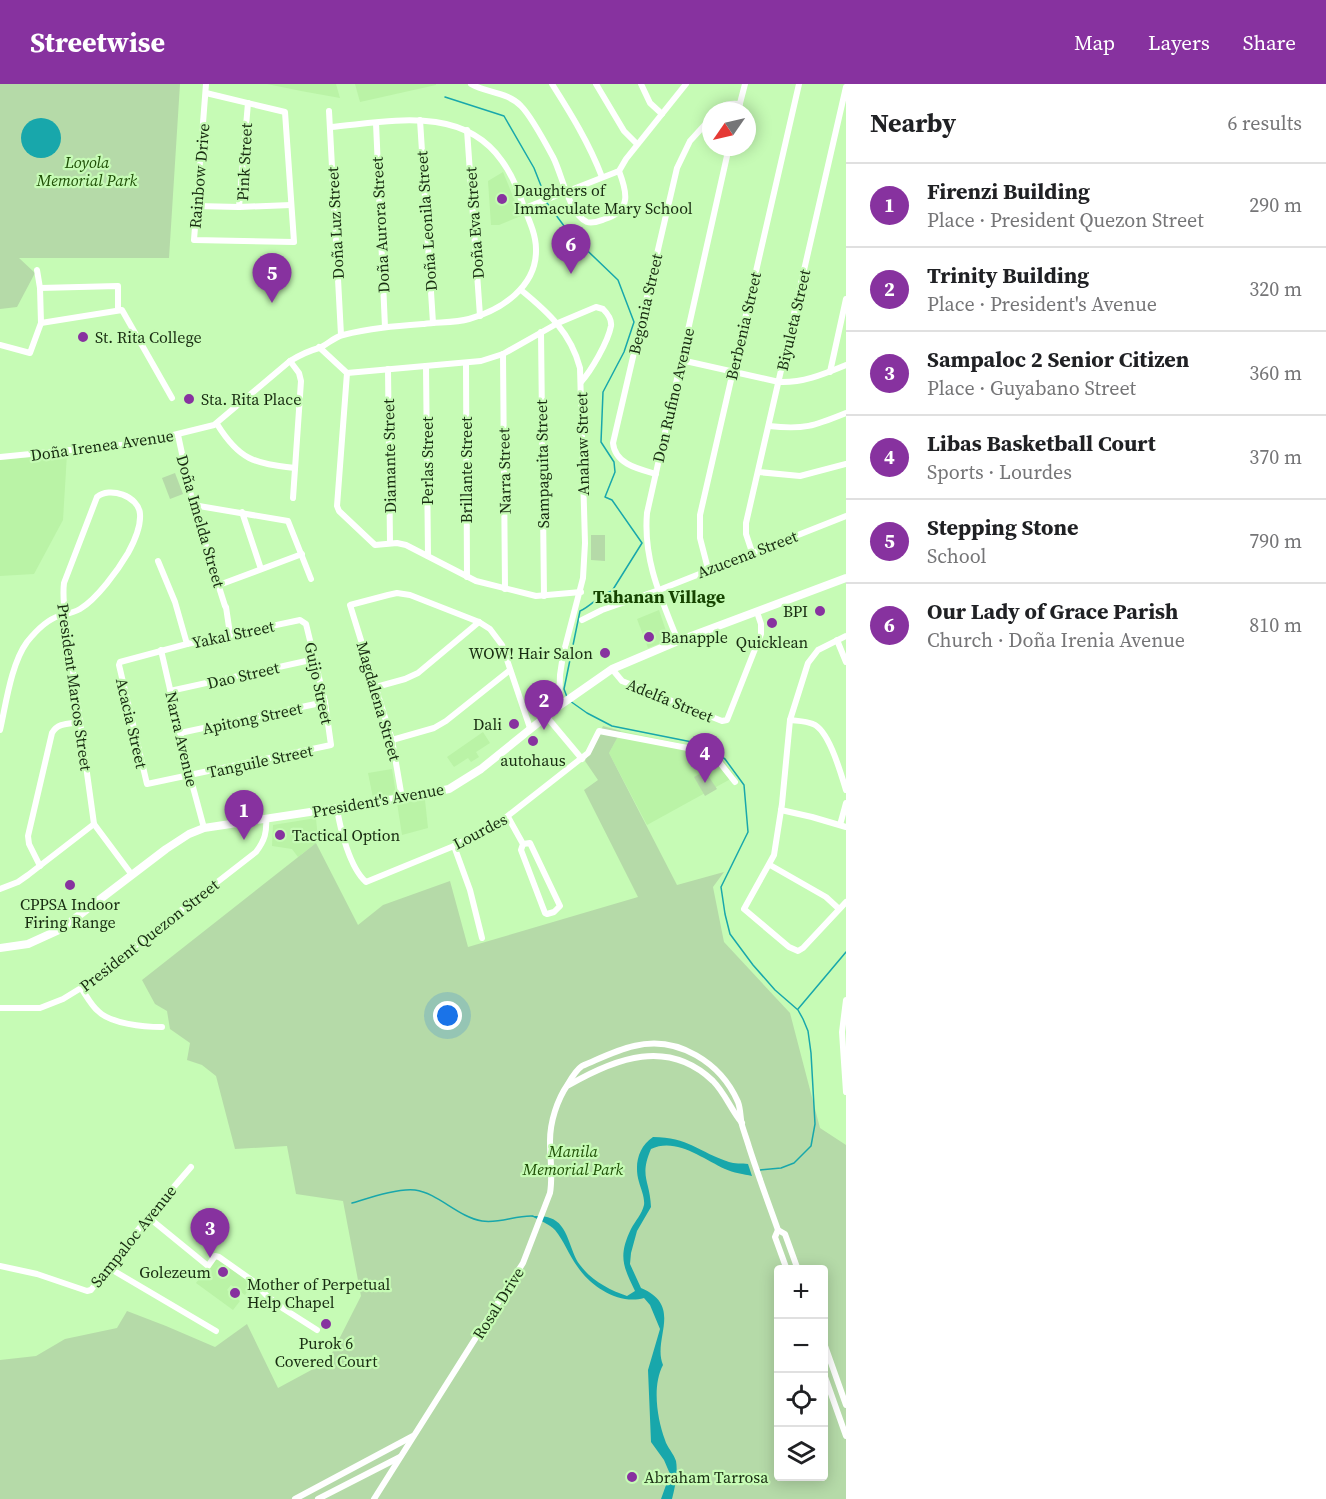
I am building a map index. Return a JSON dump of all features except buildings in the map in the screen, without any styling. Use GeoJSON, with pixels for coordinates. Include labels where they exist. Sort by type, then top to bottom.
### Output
{"type":"FeatureCollection","features":[{"type":"Feature","properties":{"kind":"street","name":"Rainbow Drive"},"geometry":{"type":"LineString","coordinates":[[206,84],[194,240],[294,242],[291,205]]}},
{"type":"Feature","properties":{"kind":"street"},"geometry":{"type":"LineString","coordinates":[[471,84],[507,97],[522,107],[554,158],[579,215],[587,222],[592,223],[613,216],[623,206],[626,196],[619,171]]}},
{"type":"Feature","properties":{"kind":"street"},"geometry":{"type":"LineString","coordinates":[[552,84],[592,151],[602,177]]}},
{"type":"Feature","properties":{"kind":"street"},"geometry":{"type":"LineString","coordinates":[[596,84],[624,131],[638,144]]}},
{"type":"Feature","properties":{"kind":"street"},"geometry":{"type":"LineString","coordinates":[[640,84],[650,103],[662,114]]}},
{"type":"Feature","properties":{"kind":"street"},"geometry":{"type":"LineString","coordinates":[[525,208],[619,171],[686,84]]}},
{"type":"Feature","properties":{"kind":"street"},"geometry":{"type":"LineString","coordinates":[[740,102],[745,84]]}},
{"type":"Feature","properties":{"kind":"street","name":"Berbenia Street"},"geometry":{"type":"LineString","coordinates":[[708,569],[700,538],[700,515],[799,84]]}},
{"type":"Feature","properties":{"kind":"street","name":"Biyuleta Street"},"geometry":{"type":"LineString","coordinates":[[752,552],[746,534],[746,523],[846,87]]}},
{"type":"Feature","properties":{"kind":"street"},"geometry":{"type":"LineString","coordinates":[[206,93],[285,112],[291,205]]}},
{"type":"Feature","properties":{"kind":"street","name":"Pink Street"},"geometry":{"type":"LineString","coordinates":[[248,103],[239,207],[291,205]]}},
{"type":"Feature","properties":{"kind":"street","name":"Doña Luz Street"},"geometry":{"type":"LineString","coordinates":[[329,111],[341,335]]}},
{"type":"Feature","properties":{"kind":"street"},"geometry":{"type":"LineString","coordinates":[[330,127],[420,120],[446,123],[467,130],[481,138],[510,172],[525,208],[537,247],[533,269],[521,290]]}},
{"type":"Feature","properties":{"kind":"street","name":"Doña Leonila Street"},"geometry":{"type":"LineString","coordinates":[[420,120],[433,323]]}},
{"type":"Feature","properties":{"kind":"street","name":"Doña Aurora Street"},"geometry":{"type":"LineString","coordinates":[[376,123],[385,327]]}},
{"type":"Feature","properties":{"kind":"street","name":"Begonia Street"},"geometry":{"type":"LineString","coordinates":[[656,474],[624,462],[616,455],[613,443],[677,168],[690,141],[702,128]]}},
{"type":"Feature","properties":{"kind":"street","name":"Doña Eva Street"},"geometry":{"type":"LineString","coordinates":[[467,130],[480,316]]}},
{"type":"Feature","properties":{"kind":"street","name":"Don Rufino Avenue"},"geometry":{"type":"LineString","coordinates":[[678,640],[650,565],[645,533],[647,513],[727,156]]}},
{"type":"Feature","properties":{"kind":"street"},"geometry":{"type":"LineString","coordinates":[[197,206],[239,207]]}},
{"type":"Feature","properties":{"kind":"street"},"geometry":{"type":"LineString","coordinates":[[0,345],[30,353],[41,323],[37,270]]}},
{"type":"Feature","properties":{"kind":"street"},"geometry":{"type":"LineString","coordinates":[[40,288],[118,286],[120,310],[172,398]]}},
{"type":"Feature","properties":{"kind":"street","name":"Doña Irenea Avenue"},"geometry":{"type":"LineString","coordinates":[[0,457],[141,443],[216,424],[290,361],[341,335],[385,327],[466,320],[480,316],[506,302],[521,290]]}},
{"type":"Feature","properties":{"kind":"street","name":"Anahaw Street"},"geometry":{"type":"LineString","coordinates":[[521,290],[558,323],[577,355],[581,382],[585,543],[581,592],[563,655],[560,675],[562,703]]}},
{"type":"Feature","properties":{"kind":"street"},"geometry":{"type":"LineString","coordinates":[[830,372],[846,299]]}},
{"type":"Feature","properties":{"kind":"street"},"geometry":{"type":"LineString","coordinates":[[319,347],[347,373],[481,361],[503,354],[558,323],[596,308],[603,309],[610,317],[611,326],[591,368],[581,382]]}},
{"type":"Feature","properties":{"kind":"street"},"geometry":{"type":"LineString","coordinates":[[41,323],[120,310]]}},
{"type":"Feature","properties":{"kind":"street","name":"Sampaguita Street"},"geometry":{"type":"LineString","coordinates":[[541,332],[544,596]]}},
{"type":"Feature","properties":{"kind":"street","name":"Narra Street"},"geometry":{"type":"LineString","coordinates":[[503,354],[505,589]]}},
{"type":"Feature","properties":{"kind":"street"},"geometry":{"type":"LineString","coordinates":[[681,360],[779,382],[806,380],[846,365]]}},
{"type":"Feature","properties":{"kind":"street"},"geometry":{"type":"LineString","coordinates":[[290,361],[299,373],[301,381],[293,498]]}},
{"type":"Feature","properties":{"kind":"street","name":"Brillante Street"},"geometry":{"type":"LineString","coordinates":[[466,363],[467,577]]}},
{"type":"Feature","properties":{"kind":"street","name":"Perlas Street"},"geometry":{"type":"LineString","coordinates":[[426,366],[428,556]]}},
{"type":"Feature","properties":{"kind":"street","name":"Diamante Street"},"geometry":{"type":"LineString","coordinates":[[388,369],[390,543]]}},
{"type":"Feature","properties":{"kind":"street"},"geometry":{"type":"LineString","coordinates":[[347,373],[337,506],[339,511],[375,545],[390,543],[406,545],[467,577],[505,589],[536,596],[581,592]]}},
{"type":"Feature","properties":{"kind":"street"},"geometry":{"type":"LineString","coordinates":[[769,426],[794,429],[808,427],[846,413]]}},
{"type":"Feature","properties":{"kind":"street"},"geometry":{"type":"LineString","coordinates":[[216,424],[228,443],[253,461],[295,468]]}},
{"type":"Feature","properties":{"kind":"street","name":"Doña Imelda Street"},"geometry":{"type":"LineString","coordinates":[[178,435],[193,505],[226,607],[230,634]]}},
{"type":"Feature","properties":{"kind":"street"},"geometry":{"type":"LineString","coordinates":[[758,472],[800,476],[846,464]]}},
{"type":"Feature","properties":{"kind":"street","name":"President Marcos Street"},"geometry":{"type":"LineString","coordinates":[[65,615],[87,604],[113,575],[127,555],[141,513],[132,500],[112,491],[101,494],[95,502],[64,583],[62,594],[94,824],[132,875]]}},
{"type":"Feature","properties":{"kind":"street"},"geometry":{"type":"LineString","coordinates":[[193,505],[288,521],[311,579]]}},
{"type":"Feature","properties":{"kind":"street"},"geometry":{"type":"LineString","coordinates":[[242,512],[261,569]]}},
{"type":"Feature","properties":{"kind":"street","name":"Azucena Street"},"geometry":{"type":"LineString","coordinates":[[582,620],[846,516]]}},
{"type":"Feature","properties":{"kind":"street"},"geometry":{"type":"LineString","coordinates":[[219,585],[302,554]]}},
{"type":"Feature","properties":{"kind":"street"},"geometry":{"type":"LineString","coordinates":[[158,561],[175,602],[187,644]]}},
{"type":"Feature","properties":{"kind":"street","name":"President's Avenue"},"geometry":{"type":"LineString","coordinates":[[0,948],[27,944],[61,929],[177,841],[204,828],[449,789],[482,769],[562,703],[612,669],[678,640],[846,578]]}},
{"type":"Feature","properties":{"kind":"street","name":"Magdalena Street"},"geometry":{"type":"LineString","coordinates":[[402,798],[392,740],[350,605],[397,593],[410,595],[479,622]]}},
{"type":"Feature","properties":{"kind":"street","name":"Adelfa Street"},"geometry":{"type":"LineString","coordinates":[[612,669],[622,681],[722,721],[727,720],[761,634],[757,612]]}},
{"type":"Feature","properties":{"kind":"street"},"geometry":{"type":"LineString","coordinates":[[0,730],[15,669],[25,645],[41,627],[58,616],[65,615]]}},
{"type":"Feature","properties":{"kind":"street","name":"Yakal Street"},"geometry":{"type":"LineString","coordinates":[[161,650],[230,634],[304,621]]}},
{"type":"Feature","properties":{"kind":"street","name":"Guijo Street"},"geometry":{"type":"LineString","coordinates":[[304,621],[325,702],[331,745]]}},
{"type":"Feature","properties":{"kind":"street"},"geometry":{"type":"LineString","coordinates":[[376,687],[418,673],[479,622],[498,638],[530,728]]}},
{"type":"Feature","properties":{"kind":"street"},"geometry":{"type":"LineString","coordinates":[[846,636],[818,650],[812,656],[796,695],[790,720],[774,855],[744,909],[789,947],[798,951],[846,902]]}},
{"type":"Feature","properties":{"kind":"street"},"geometry":{"type":"LineString","coordinates":[[837,640],[846,662]]}},
{"type":"Feature","properties":{"kind":"street","name":"Narra Avenue"},"geometry":{"type":"LineString","coordinates":[[161,650],[204,828]]}},
{"type":"Feature","properties":{"kind":"street","name":"Acacia Street"},"geometry":{"type":"LineString","coordinates":[[161,650],[120,662],[124,688],[147,784],[152,785],[190,776]]}},
{"type":"Feature","properties":{"kind":"street","name":"Dao Street"},"geometry":{"type":"LineString","coordinates":[[170,692],[315,659]]}},
{"type":"Feature","properties":{"kind":"street"},"geometry":{"type":"LineString","coordinates":[[392,740],[434,728],[446,721],[510,670]]}},
{"type":"Feature","properties":{"kind":"street","name":"Apitong Street"},"geometry":{"type":"LineString","coordinates":[[180,733],[325,702]]}},
{"type":"Feature","properties":{"kind":"street"},"geometry":{"type":"LineString","coordinates":[[546,716],[582,759]]}},
{"type":"Feature","properties":{"kind":"street"},"geometry":{"type":"LineString","coordinates":[[790,720],[815,724],[821,729],[828,740],[846,790]]}},
{"type":"Feature","properties":{"kind":"street"},"geometry":{"type":"LineString","coordinates":[[40,866],[29,844],[28,836],[52,733],[61,725],[81,722]]}},
{"type":"Feature","properties":{"kind":"street","name":"Lourdes"},"geometry":{"type":"LineString","coordinates":[[337,808],[340,827],[359,876],[366,882],[454,846],[508,817],[582,759],[588,753],[599,731],[704,752],[720,763],[735,782]]}},
{"type":"Feature","properties":{"kind":"street","name":"Tanguile Street"},"geometry":{"type":"LineString","coordinates":[[190,776],[331,745]]}},
{"type":"Feature","properties":{"kind":"street"},"geometry":{"type":"LineString","coordinates":[[781,810],[843,826],[846,803]]}},
{"type":"Feature","properties":{"kind":"street"},"geometry":{"type":"LineString","coordinates":[[508,817],[523,844],[521,850],[545,913],[554,912],[560,906],[530,843],[523,844]]}},
{"type":"Feature","properties":{"kind":"street","name":"President Quezon Street"},"geometry":{"type":"LineString","coordinates":[[0,1008],[40,1008],[63,999],[81,988],[256,852],[264,842],[267,830],[266,818]]}},
{"type":"Feature","properties":{"kind":"street"},"geometry":{"type":"LineString","coordinates":[[0,889],[18,882],[94,824]]}},
{"type":"Feature","properties":{"kind":"street"},"geometry":{"type":"LineString","coordinates":[[454,846],[470,890],[482,938]]}},
{"type":"Feature","properties":{"kind":"street"},"geometry":{"type":"LineString","coordinates":[[770,865],[826,897],[838,908]]}},
{"type":"Feature","properties":{"kind":"street"},"geometry":{"type":"LineString","coordinates":[[81,988],[98,1012],[111,1019],[118,1022],[162,1027]]}},
{"type":"Feature","properties":{"kind":"street"},"geometry":{"type":"LineString","coordinates":[[846,1000],[842,1032],[846,1092]]}},
{"type":"Feature","properties":{"kind":"street"},"geometry":{"type":"LineString","coordinates":[[576,1077],[582,1066],[634,1046],[666,1044],[691,1052],[709,1063],[729,1085],[740,1106],[742,1123],[778,1230],[776,1237],[786,1265]]}},
{"type":"Feature","properties":{"kind":"street"},"geometry":{"type":"LineString","coordinates":[[576,1077],[638,1057],[665,1056],[685,1061],[704,1074],[723,1094],[731,1111],[742,1123]]}},
{"type":"Feature","properties":{"kind":"street","name":"Rosal Drive"},"geometry":{"type":"LineString","coordinates":[[374,1499],[523,1263],[551,1184],[552,1120],[566,1087],[576,1077]]}},
{"type":"Feature","properties":{"kind":"street","name":"Sampaloc Avenue"},"geometry":{"type":"LineString","coordinates":[[0,1266],[37,1274],[87,1291],[94,1288],[148,1217],[191,1167]]}},
{"type":"Feature","properties":{"kind":"street"},"geometry":{"type":"LineString","coordinates":[[148,1217],[208,1266],[215,1256],[219,1257],[253,1281],[278,1305],[317,1330]]}},
{"type":"Feature","properties":{"kind":"street"},"geometry":{"type":"LineString","coordinates":[[778,1230],[785,1234],[797,1265]]}},
{"type":"Feature","properties":{"kind":"street"},"geometry":{"type":"LineString","coordinates":[[109,1268],[216,1331]]}},
{"type":"Feature","properties":{"kind":"street"},"geometry":{"type":"LineString","coordinates":[[828,1354],[846,1405]]}},
{"type":"Feature","properties":{"kind":"street"},"geometry":{"type":"LineString","coordinates":[[828,1385],[846,1436]]}},
{"type":"Feature","properties":{"kind":"street"},"geometry":{"type":"LineString","coordinates":[[295,1499],[413,1436]]}},
{"type":"Feature","properties":{"kind":"street"},"geometry":{"type":"LineString","coordinates":[[318,1499],[402,1456]]}},
{"type":"Feature","properties":{"kind":"shaded area"},"geometry":{"type":"Polygon","coordinates":[[[267,84],[336,84],[340,98],[301,91],[267,84]]]}},
{"type":"Feature","properties":{"kind":"shaded area"},"geometry":{"type":"Polygon","coordinates":[[[355,84],[436,84],[436,85],[360,102],[355,84]]]}},
{"type":"Feature","properties":{"kind":"shaded area","name":"Daughters of Immaculate Mary School"},"geometry":{"type":"Polygon","coordinates":[[[503,172],[521,216],[499,225],[491,225],[488,181],[503,172]]]}},
{"type":"Feature","properties":{"kind":"shaded area"},"geometry":{"type":"Polygon","coordinates":[[[67,454],[63,520],[34,574],[0,576],[0,460],[67,454]]]}},
{"type":"Feature","properties":{"kind":"shaded area"},"geometry":{"type":"Polygon","coordinates":[[[659,610],[669,640],[648,648],[637,619],[659,610]]]}},
{"type":"Feature","properties":{"kind":"shaded area"},"geometry":{"type":"Polygon","coordinates":[[[621,731],[683,744],[723,760],[736,776],[647,825],[609,753],[621,731]]]}},
{"type":"Feature","properties":{"kind":"shaded area"},"geometry":{"type":"Polygon","coordinates":[[[483,732],[490,743],[476,752],[479,757],[471,762],[468,758],[454,767],[447,757],[483,732]]]}},
{"type":"Feature","properties":{"kind":"shaded area"},"geometry":{"type":"Polygon","coordinates":[[[392,769],[396,794],[373,798],[368,773],[392,769]]]}},
{"type":"Feature","properties":{"kind":"shaded area"},"geometry":{"type":"Polygon","coordinates":[[[425,800],[428,828],[402,835],[397,803],[425,800]]]}},
{"type":"Feature","properties":{"kind":"shaded area"},"geometry":{"type":"Polygon","coordinates":[[[316,818],[318,840],[298,857],[292,849],[272,846],[273,825],[316,818]]]}},
{"type":"Feature","properties":{"kind":"shaded area"},"geometry":{"type":"Polygon","coordinates":[[[216,1258],[252,1284],[245,1295],[231,1285],[227,1290],[240,1301],[233,1310],[196,1283],[216,1258]]]}},
{"type":"Feature","properties":{"kind":"green space","name":"Loyola Memorial Park"},"geometry":{"type":"Polygon","coordinates":[[[0,84],[180,84],[169,258],[19,258],[35,273],[17,307],[0,309],[0,84]]]}},
{"type":"Feature","properties":{"kind":"green space"},"geometry":{"type":"Polygon","coordinates":[[[175,473],[183,494],[170,499],[162,478],[175,473]]]}},
{"type":"Feature","properties":{"kind":"green space"},"geometry":{"type":"Polygon","coordinates":[[[591,535],[605,535],[605,561],[591,560],[591,535]]]}},
{"type":"Feature","properties":{"kind":"green space","name":"Manila Memorial Park"},"geometry":{"type":"Polygon","coordinates":[[[603,726],[621,731],[609,753],[677,885],[724,872],[713,887],[724,942],[790,1013],[820,1128],[846,1145],[846,1499],[0,1499],[0,1360],[36,1356],[65,1339],[117,1328],[127,1311],[215,1347],[247,1324],[278,1388],[328,1361],[361,1296],[343,1201],[296,1194],[287,1146],[235,1149],[216,1076],[202,1065],[187,1060],[190,1043],[170,1029],[167,1011],[155,1004],[142,980],[316,843],[358,925],[383,905],[450,881],[468,947],[638,897],[584,790],[598,780],[585,761],[603,726]]]}},
{"type":"Feature","properties":{"kind":"green space"},"geometry":{"type":"Polygon","coordinates":[[[705,771],[717,789],[705,796],[694,777],[705,771]]]}},
{"type":"Feature","properties":{"kind":"water"},"geometry":{"type":"Polygon","coordinates":[[[41,118],[49,119],[55,124],[60,130],[60,146],[55,152],[49,157],[41,158],[33,157],[27,152],[22,146],[21,138],[22,130],[27,124],[33,119],[41,118]]]}},
{"type":"Feature","properties":{"kind":"water"},"geometry":{"type":"Polygon","coordinates":[[[653,1137],[685,1142],[729,1162],[748,1164],[752,1176],[728,1170],[680,1147],[670,1146],[651,1149],[646,1166],[645,1173],[651,1207],[637,1231],[630,1264],[641,1288],[654,1295],[664,1313],[661,1345],[663,1365],[658,1382],[657,1402],[662,1431],[676,1461],[676,1480],[672,1499],[661,1499],[670,1474],[664,1460],[651,1442],[648,1370],[660,1329],[650,1305],[644,1298],[625,1299],[598,1287],[583,1274],[555,1230],[531,1216],[548,1217],[561,1226],[576,1259],[595,1280],[627,1296],[635,1291],[627,1275],[623,1254],[627,1238],[644,1205],[638,1176],[638,1157],[653,1137]]]}},
{"type":"Feature","properties":{"kind":"waterway"},"geometry":{"type":"LineString","coordinates":[[445,97],[504,116],[534,168],[545,196]]}},
{"type":"Feature","properties":{"kind":"waterway"},"geometry":{"type":"LineString","coordinates":[[547,203],[570,234],[618,280],[634,322],[624,352],[603,392],[601,442],[614,462],[615,472],[605,497],[612,500],[642,543],[612,591],[580,611],[564,689],[567,697]]}},
{"type":"Feature","properties":{"kind":"waterway"},"geometry":{"type":"LineString","coordinates":[[570,701],[612,726],[702,744],[725,759],[744,785],[748,832],[721,887],[725,914],[730,934],[753,965],[775,990],[798,1010],[803,1019],[808,1031],[811,1053],[815,1124],[811,1146],[794,1163],[781,1168],[760,1170]]}},
{"type":"Feature","properties":{"kind":"waterway"},"geometry":{"type":"LineString","coordinates":[[798,1009],[846,952]]}},
{"type":"Feature","properties":{"kind":"waterway"},"geometry":{"type":"LineString","coordinates":[[352,1203],[392,1192],[415,1190],[432,1196],[473,1219],[482,1221],[533,1216]]}},
{"type":"Feature","properties":{"kind":"place","name":"Daughters of Immaculate Mary School"},"geometry":{"type":"Point","coordinates":[502,199]}},
{"type":"Feature","properties":{"kind":"place","name":"Our Lady of Grace Parish"},"geometry":{"type":"Point","coordinates":[571,274]}},
{"type":"Feature","properties":{"kind":"place","name":"Stepping Stone"},"geometry":{"type":"Point","coordinates":[272,303]}},
{"type":"Feature","properties":{"kind":"place","name":"St. Rita College"},"geometry":{"type":"Point","coordinates":[83,337]}},
{"type":"Feature","properties":{"kind":"place","name":"Sta. Rita Place"},"geometry":{"type":"Point","coordinates":[189,399]}},
{"type":"Feature","properties":{"kind":"place","name":"BPI"},"geometry":{"type":"Point","coordinates":[820,611]}},
{"type":"Feature","properties":{"kind":"place","name":"Quicklean"},"geometry":{"type":"Point","coordinates":[772,623]}},
{"type":"Feature","properties":{"kind":"place","name":"Banapple"},"geometry":{"type":"Point","coordinates":[649,637]}},
{"type":"Feature","properties":{"kind":"place","name":"WOW! Hair Salon"},"geometry":{"type":"Point","coordinates":[605,653]}},
{"type":"Feature","properties":{"kind":"place","name":"Dali"},"geometry":{"type":"Point","coordinates":[514,724]}},
{"type":"Feature","properties":{"kind":"place","name":"Trinity Building"},"geometry":{"type":"Point","coordinates":[544,730]}},
{"type":"Feature","properties":{"kind":"place","name":"autohaus"},"geometry":{"type":"Point","coordinates":[533,741]}},
{"type":"Feature","properties":{"kind":"place","name":"Libas Basketball Court"},"geometry":{"type":"Point","coordinates":[705,783]}},
{"type":"Feature","properties":{"kind":"place","name":"Tactical Option"},"geometry":{"type":"Point","coordinates":[280,835]}},
{"type":"Feature","properties":{"kind":"place","name":"Firenzi Building"},"geometry":{"type":"Point","coordinates":[244,840]}},
{"type":"Feature","properties":{"kind":"place","name":"CPPSA Indoor Firing Range"},"geometry":{"type":"Point","coordinates":[70,885]}},
{"type":"Feature","properties":{"kind":"place","name":"Sampaloc 2 Senior Citizen"},"geometry":{"type":"Point","coordinates":[210,1258]}},
{"type":"Feature","properties":{"kind":"place","name":"Golezeum"},"geometry":{"type":"Point","coordinates":[223,1272]}},
{"type":"Feature","properties":{"kind":"place","name":"Mother of Perpetual Help Chapel"},"geometry":{"type":"Point","coordinates":[235,1293]}},
{"type":"Feature","properties":{"kind":"place","name":"Purok 6 Covered Court"},"geometry":{"type":"Point","coordinates":[326,1324]}},
{"type":"Feature","properties":{"kind":"place","name":"Abraham Tarrosa"},"geometry":{"type":"Point","coordinates":[632,1477]}},
{"type":"Feature","properties":{"kind":"district","name":"Tahanan Village"},"geometry":{"type":"Point","coordinates":[659,597]}}]}
